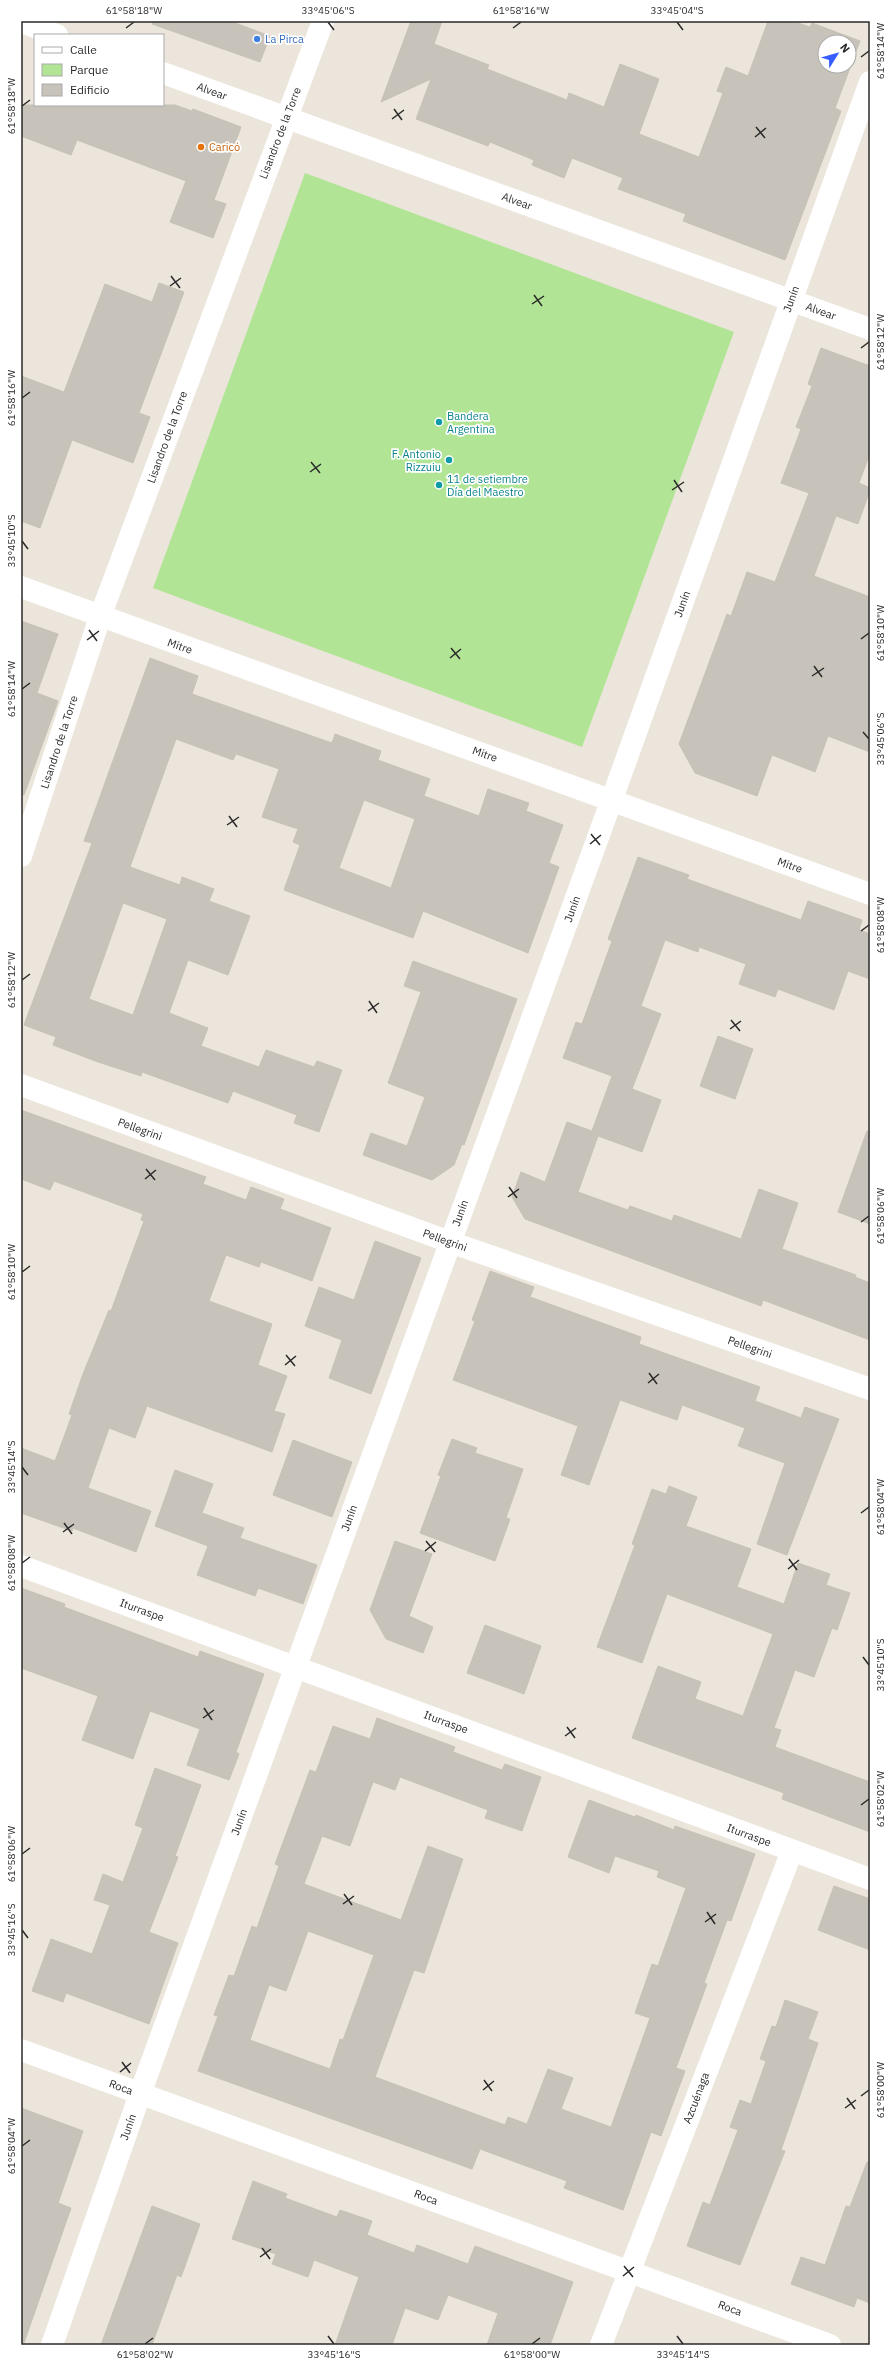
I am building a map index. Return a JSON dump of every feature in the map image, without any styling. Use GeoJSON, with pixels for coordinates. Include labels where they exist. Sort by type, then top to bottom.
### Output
{"type":"FeatureCollection","features":[{"type":"Feature","properties":{"kind":"street","name":"Lisandro de la Torre"},"geometry":{"type":"LineString","coordinates":[[21,856],[100,617],[285,118],[323,21]]}},
{"type":"Feature","properties":{"kind":"street"},"geometry":{"type":"LineString","coordinates":[[21,22],[54,34]]}},
{"type":"Feature","properties":{"kind":"street","name":"Alvear"},"geometry":{"type":"LineString","coordinates":[[164,73],[870,329]]}},
{"type":"Feature","properties":{"kind":"street","name":"Junín"},"geometry":{"type":"LineString","coordinates":[[52,2345],[140,2094],[612,799],[870,82]]}},
{"type":"Feature","properties":{"kind":"street","name":"Mitre"},"geometry":{"type":"LineString","coordinates":[[21,587],[100,617],[612,799],[870,894]]}},
{"type":"Feature","properties":{"kind":"street","name":"Pellegrini"},"geometry":{"type":"LineString","coordinates":[[21,1085],[450,1242],[870,1389]]}},
{"type":"Feature","properties":{"kind":"street","name":"Iturraspe"},"geometry":{"type":"LineString","coordinates":[[21,1566],[870,1879]]}},
{"type":"Feature","properties":{"kind":"street","name":"Azcuénaga"},"geometry":{"type":"LineString","coordinates":[[601,2345],[792,1851]]}},
{"type":"Feature","properties":{"kind":"street","name":"Roca"},"geometry":{"type":"LineString","coordinates":[[21,2050],[629,2270],[830,2345]]}},
{"type":"Feature","properties":{"kind":"green space"},"geometry":{"type":"Polygon","coordinates":[[[305,173],[734,332],[582,747],[153,588],[305,173]]]}},
{"type":"Feature","properties":{"kind":"building"},"geometry":{"type":"Polygon","coordinates":[[[153,21],[230,21],[270,36],[260,62],[152,24],[153,21]]]}},
{"type":"Feature","properties":{"kind":"building"},"geometry":{"type":"Polygon","coordinates":[[[411,21],[442,21],[434,44],[489,65],[487,69],[567,100],[569,93],[604,107],[620,64],[659,79],[639,134],[699,157],[723,93],[717,91],[726,67],[748,76],[768,21],[792,21],[810,27],[812,23],[841,34],[817,34],[817,74],[848,74],[835,108],[841,111],[785,260],[683,221],[686,214],[618,189],[623,178],[572,158],[564,178],[532,165],[534,160],[490,142],[488,146],[416,119],[431,79],[381,102],[411,21]]]}},
{"type":"Feature","properties":{"kind":"building"},"geometry":{"type":"Polygon","coordinates":[[[857,40],[860,41],[857,49],[857,40]]]}},
{"type":"Feature","properties":{"kind":"building"},"geometry":{"type":"Polygon","coordinates":[[[21,105],[175,105],[192,111],[193,109],[241,127],[214,200],[226,204],[213,238],[170,222],[186,181],[77,140],[71,155],[21,136],[21,105]]]}},
{"type":"Feature","properties":{"kind":"building"},"geometry":{"type":"Polygon","coordinates":[[[159,283],[184,292],[139,413],[150,417],[133,463],[72,440],[40,528],[21,521],[21,376],[64,392],[105,284],[152,302],[159,283]]]}},
{"type":"Feature","properties":{"kind":"building"},"geometry":{"type":"Polygon","coordinates":[[[821,348],[870,366],[870,453],[859,483],[870,488],[870,490],[858,524],[836,516],[814,576],[870,597],[870,752],[828,736],[815,772],[772,755],[757,796],[695,773],[679,744],[727,614],[731,616],[747,572],[775,582],[809,493],[781,483],[801,429],[796,427],[812,386],[808,384],[821,348]]]}},
{"type":"Feature","properties":{"kind":"building"},"geometry":{"type":"Polygon","coordinates":[[[21,621],[58,634],[37,693],[58,701],[24,795],[21,794],[21,621]]]}},
{"type":"Feature","properties":{"kind":"building"},"geometry":{"type":"Polygon","coordinates":[[[150,658],[198,676],[192,694],[332,743],[335,734],[381,751],[378,760],[430,779],[424,796],[479,816],[488,789],[529,803],[526,811],[563,825],[549,863],[559,867],[528,953],[423,911],[413,938],[284,890],[300,845],[293,842],[298,829],[262,817],[279,769],[236,754],[233,760],[176,739],[130,867],[180,885],[182,877],[214,889],[209,901],[250,916],[228,975],[188,960],[169,1013],[208,1028],[201,1046],[259,1067],[266,1050],[314,1067],[317,1061],[342,1070],[319,1132],[294,1123],[297,1115],[233,1091],[228,1103],[142,1072],[141,1076],[98,1062],[53,1045],[56,1037],[24,1025],[92,843],[84,841],[150,658]],[[364,800],[339,868],[391,888],[415,819],[364,800]],[[123,903],[89,999],[133,1015],[167,919],[123,903]]]}},
{"type":"Feature","properties":{"kind":"building"},"geometry":{"type":"Polygon","coordinates":[[[638,857],[689,875],[687,879],[801,920],[808,901],[862,920],[859,930],[870,934],[870,979],[848,971],[834,1010],[778,989],[775,997],[739,984],[746,964],[699,947],[698,952],[665,940],[641,1006],[661,1014],[632,1089],[661,1100],[642,1152],[598,1136],[578,1192],[628,1210],[630,1206],[672,1221],[674,1215],[741,1239],[759,1189],[798,1203],[782,1249],[856,1275],[855,1277],[870,1283],[870,1340],[763,1300],[761,1306],[525,1219],[512,1197],[521,1172],[545,1182],[567,1122],[592,1131],[612,1076],[563,1058],[576,1022],[582,1024],[612,941],[608,939],[638,857]]]}},
{"type":"Feature","properties":{"kind":"building"},"geometry":{"type":"Polygon","coordinates":[[[413,961],[517,999],[464,1145],[462,1144],[454,1165],[432,1180],[363,1155],[371,1133],[407,1146],[425,1097],[388,1083],[421,992],[404,986],[413,961]]]}},
{"type":"Feature","properties":{"kind":"building"},"geometry":{"type":"Polygon","coordinates":[[[718,1036],[753,1049],[735,1099],[700,1086],[718,1036]]]}},
{"type":"Feature","properties":{"kind":"building"},"geometry":{"type":"Polygon","coordinates":[[[21,1110],[206,1177],[203,1184],[246,1200],[251,1187],[284,1199],[280,1209],[331,1228],[312,1281],[261,1262],[259,1267],[226,1255],[209,1301],[272,1324],[258,1365],[287,1376],[274,1411],[285,1414],[272,1452],[147,1406],[135,1438],[109,1428],[88,1488],[151,1511],[136,1552],[73,1528],[72,1531],[21,1513],[21,1448],[55,1461],[72,1415],[69,1414],[83,1374],[109,1310],[111,1311],[144,1221],[141,1220],[143,1214],[54,1181],[50,1190],[21,1179],[21,1110]]]}},
{"type":"Feature","properties":{"kind":"building"},"geometry":{"type":"Polygon","coordinates":[[[867,1131],[870,1132],[870,1224],[838,1212],[867,1131]]]}},
{"type":"Feature","properties":{"kind":"building"},"geometry":{"type":"Polygon","coordinates":[[[375,1241],[421,1258],[371,1394],[329,1378],[342,1340],[305,1326],[319,1287],[354,1300],[375,1241]]]}},
{"type":"Feature","properties":{"kind":"building"},"geometry":{"type":"Polygon","coordinates":[[[490,1271],[534,1287],[530,1297],[641,1337],[639,1344],[760,1387],[755,1401],[801,1418],[805,1407],[839,1419],[787,1555],[757,1544],[785,1463],[738,1446],[745,1428],[682,1405],[677,1420],[620,1400],[589,1485],[561,1475],[578,1426],[453,1380],[475,1321],[472,1320],[490,1271]]]}},
{"type":"Feature","properties":{"kind":"building"},"geometry":{"type":"Polygon","coordinates":[[[452,1439],[477,1448],[475,1453],[523,1469],[506,1518],[510,1519],[495,1561],[420,1533],[441,1476],[438,1475],[452,1439]]]}},
{"type":"Feature","properties":{"kind":"building"},"geometry":{"type":"Polygon","coordinates":[[[293,1440],[352,1462],[332,1517],[273,1495],[293,1440]]]}},
{"type":"Feature","properties":{"kind":"building"},"geometry":{"type":"Polygon","coordinates":[[[175,1470],[213,1484],[202,1513],[244,1528],[240,1538],[317,1565],[303,1604],[258,1588],[255,1596],[197,1575],[208,1546],[155,1526],[175,1470]]]}},
{"type":"Feature","properties":{"kind":"building"},"geometry":{"type":"Polygon","coordinates":[[[669,1486],[697,1497],[686,1526],[751,1549],[737,1587],[784,1604],[798,1563],[830,1574],[826,1585],[850,1593],[837,1630],[832,1628],[814,1677],[795,1670],[774,1728],[781,1730],[775,1747],[870,1782],[870,1832],[782,1799],[784,1793],[632,1738],[658,1666],[701,1682],[695,1699],[743,1716],[773,1634],[667,1594],[642,1663],[597,1647],[635,1545],[632,1544],[652,1489],[666,1494],[669,1486]]]}},
{"type":"Feature","properties":{"kind":"building"},"geometry":{"type":"Polygon","coordinates":[[[395,1541],[432,1554],[409,1616],[433,1627],[423,1653],[386,1639],[370,1610],[395,1541]]]}},
{"type":"Feature","properties":{"kind":"building"},"geometry":{"type":"Polygon","coordinates":[[[21,1588],[65,1604],[64,1607],[198,1657],[200,1651],[264,1674],[236,1752],[239,1754],[229,1780],[187,1765],[200,1729],[150,1711],[133,1759],[82,1740],[98,1696],[21,1668],[21,1588]]]}},
{"type":"Feature","properties":{"kind":"building"},"geometry":{"type":"Polygon","coordinates":[[[485,1625],[541,1646],[524,1694],[467,1673],[485,1625]]]}},
{"type":"Feature","properties":{"kind":"building"},"geometry":{"type":"Polygon","coordinates":[[[377,1718],[455,1747],[453,1752],[502,1770],[505,1764],[541,1777],[522,1831],[485,1818],[488,1810],[400,1777],[395,1790],[373,1782],[350,1846],[322,1836],[304,1884],[401,1920],[428,1846],[463,1859],[424,1973],[414,1970],[375,2077],[505,2125],[508,2117],[527,2124],[548,2069],[573,2078],[561,2109],[611,2127],[650,2018],[635,2013],[652,1964],[658,1966],[686,1888],[657,1877],[659,1871],[615,1856],[609,1873],[568,1857],[589,1800],[635,1817],[636,1815],[674,1830],[675,1826],[755,1854],[731,1921],[727,1920],[704,1983],[707,1984],[676,2068],[685,2071],[661,2136],[651,2132],[623,2210],[564,2188],[567,2181],[480,2149],[472,2169],[198,2071],[218,2016],[214,2015],[229,1975],[234,1976],[252,1926],[257,1928],[279,1866],[275,1864],[310,1770],[316,1772],[333,1726],[370,1739],[377,1718]],[[308,1931],[286,1991],[269,1985],[250,2040],[330,2069],[340,2039],[343,2040],[374,1955],[308,1931]]]}},
{"type":"Feature","properties":{"kind":"building"},"geometry":{"type":"Polygon","coordinates":[[[155,1768],[201,1785],[175,1856],[178,1857],[149,1932],[178,1943],[149,2024],[66,1993],[63,2002],[32,1991],[51,1939],[92,1954],[110,1905],[94,1900],[103,1874],[123,1882],[143,1828],[135,1825],[155,1768]]]}},
{"type":"Feature","properties":{"kind":"building"},"geometry":{"type":"Polygon","coordinates":[[[834,1886],[870,1899],[870,1950],[818,1930],[834,1886]]]}},
{"type":"Feature","properties":{"kind":"building"},"geometry":{"type":"Polygon","coordinates":[[[785,2000],[818,2012],[808,2039],[818,2043],[781,2150],[785,2151],[740,2265],[687,2246],[703,2202],[710,2205],[738,2130],[730,2127],[740,2100],[751,2104],[766,2061],[760,2059],[772,2026],[776,2027],[785,2000]]]}},
{"type":"Feature","properties":{"kind":"building"},"geometry":{"type":"Polygon","coordinates":[[[21,2108],[83,2131],[58,2203],[71,2208],[24,2343],[21,2343],[21,2108]]]}},
{"type":"Feature","properties":{"kind":"building"},"geometry":{"type":"Polygon","coordinates":[[[867,2162],[870,2163],[870,2303],[857,2298],[854,2307],[791,2284],[801,2257],[825,2265],[846,2206],[850,2207],[867,2162]]]}},
{"type":"Feature","properties":{"kind":"building"},"geometry":{"type":"Polygon","coordinates":[[[253,2181],[287,2194],[285,2198],[337,2217],[340,2210],[372,2221],[367,2235],[414,2253],[417,2245],[468,2264],[475,2246],[573,2282],[550,2345],[487,2345],[498,2313],[448,2295],[438,2320],[405,2308],[392,2345],[335,2345],[359,2277],[314,2260],[308,2277],[272,2264],[276,2254],[232,2239],[253,2181]]]}},
{"type":"Feature","properties":{"kind":"building"},"geometry":{"type":"Polygon","coordinates":[[[152,2206],[200,2224],[181,2277],[177,2275],[152,2345],[101,2345],[152,2206]]]}},
{"type":"Feature","properties":{"kind":"place","name":"La Pirca"},"geometry":{"type":"Point","coordinates":[257,39]}},
{"type":"Feature","properties":{"kind":"place","name":"Caricó"},"geometry":{"type":"Point","coordinates":[201,147]}},
{"type":"Feature","properties":{"kind":"place","name":"Bandera Argentina"},"geometry":{"type":"Point","coordinates":[439,422]}},
{"type":"Feature","properties":{"kind":"place","name":"F. Antonio Rizzuiu"},"geometry":{"type":"Point","coordinates":[449,460]}},
{"type":"Feature","properties":{"kind":"place","name":"11 de setiembre Día del Maestro"},"geometry":{"type":"Point","coordinates":[439,485]}}]}
